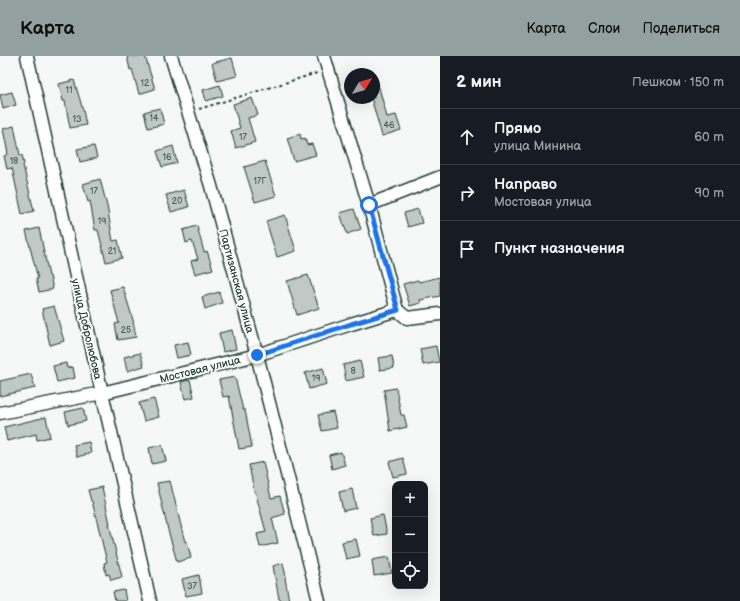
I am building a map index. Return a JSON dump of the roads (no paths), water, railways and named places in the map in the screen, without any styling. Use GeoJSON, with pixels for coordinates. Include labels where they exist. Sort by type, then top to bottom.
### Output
{"type":"FeatureCollection","features":[{"type":"Feature","properties":{"kind":"street","name":"улица Добролюбова"},"geometry":{"type":"LineString","coordinates":[[27,56],[150,601]]}},
{"type":"Feature","properties":{"kind":"street","name":"Партизанская улица"},"geometry":{"type":"LineString","coordinates":[[171,56],[211,186],[257,355],[319,601]]}},
{"type":"Feature","properties":{"kind":"street"},"geometry":{"type":"LineString","coordinates":[[324,56],[369,205],[398,310],[408,318],[440,314]]}},
{"type":"Feature","properties":{"kind":"street"},"geometry":{"type":"LineString","coordinates":[[369,205],[440,177]]}},
{"type":"Feature","properties":{"kind":"street","name":"Мостовая улица"},"geometry":{"type":"LineString","coordinates":[[0,413],[102,393],[257,355],[398,310]]}}]}
